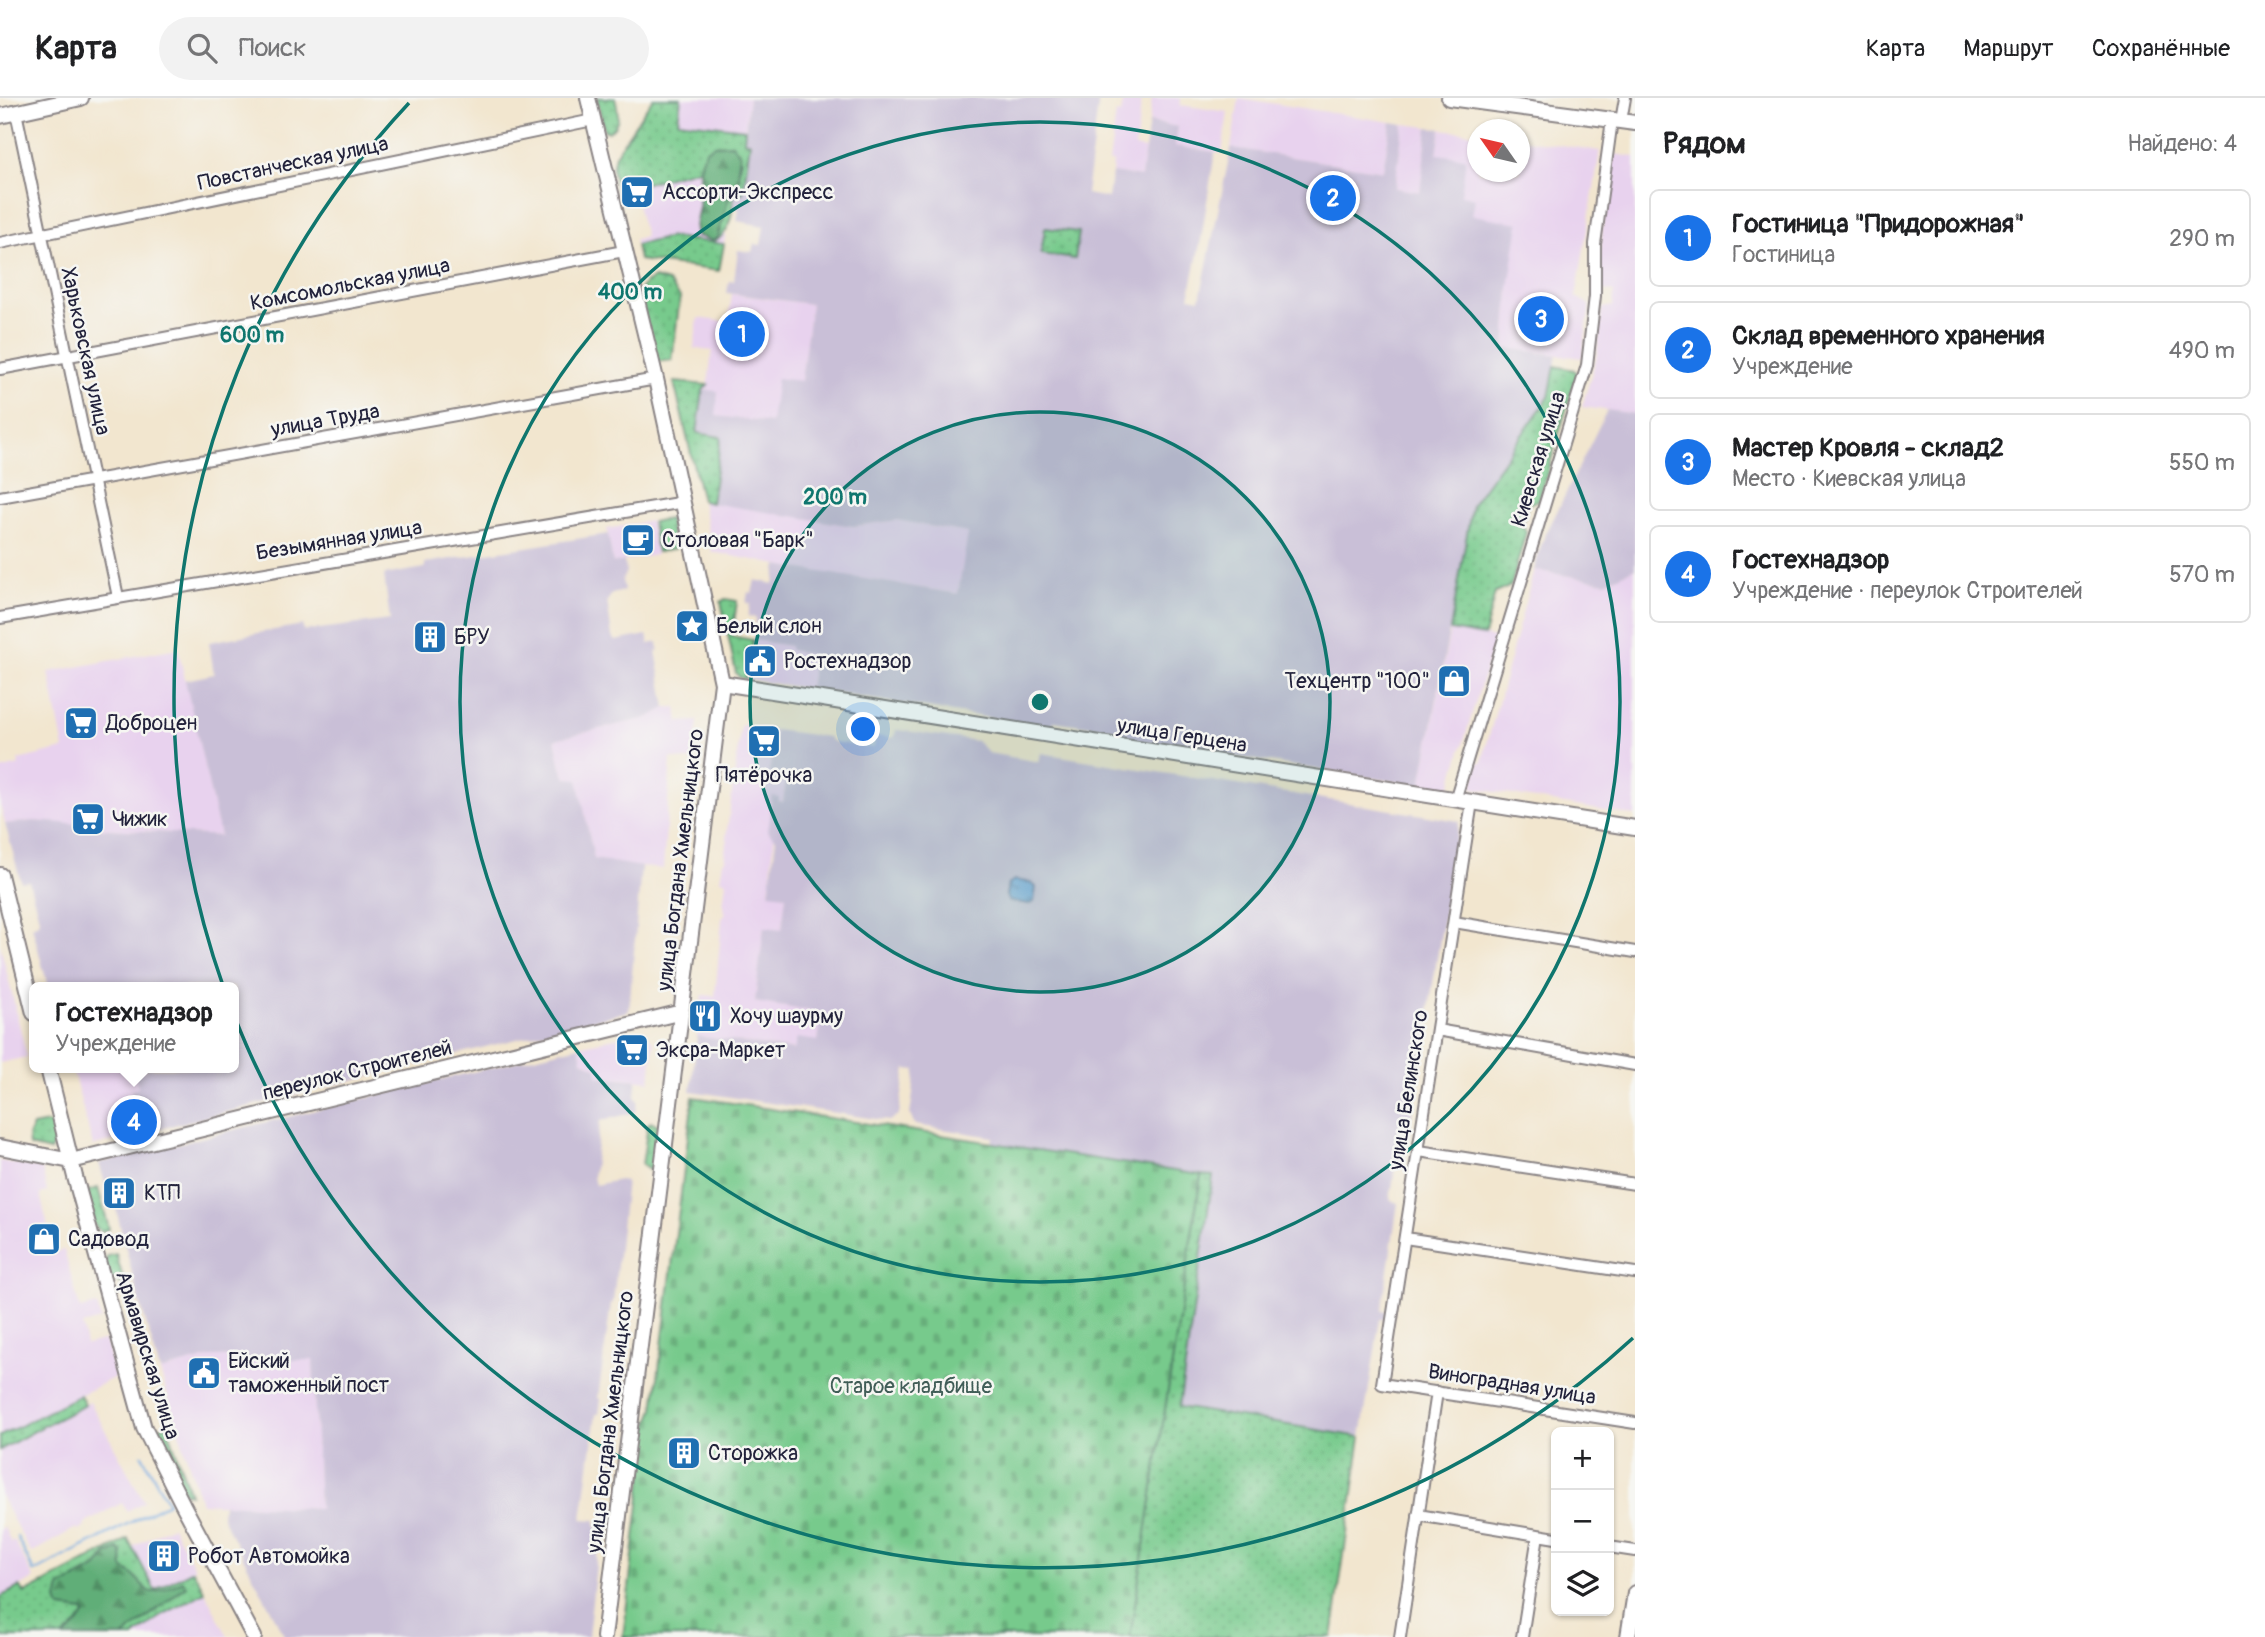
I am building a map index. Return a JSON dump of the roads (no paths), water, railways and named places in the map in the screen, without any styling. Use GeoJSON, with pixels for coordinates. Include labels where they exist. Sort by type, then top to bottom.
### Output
{"type":"FeatureCollection","features":[{"type":"Feature","properties":{"kind":"street"},"geometry":{"type":"LineString","coordinates":[[0,116],[77,98]]}},
{"type":"Feature","properties":{"kind":"street","name":"улица Богдана Хмельницкого"},"geometry":{"type":"LineString","coordinates":[[588,98],[656,379],[722,683],[604,1637]]}},
{"type":"Feature","properties":{"kind":"street"},"geometry":{"type":"LineString","coordinates":[[1449,98],[1623,121]]}},
{"type":"Feature","properties":{"kind":"street","name":"Киевская улица"},"geometry":{"type":"LineString","coordinates":[[1455,800],[1587,365],[1595,296],[1595,244],[1623,121],[1625,98]]}},
{"type":"Feature","properties":{"kind":"street","name":"Харьковская улица"},"geometry":{"type":"LineString","coordinates":[[16,112],[118,597]]}},
{"type":"Feature","properties":{"kind":"street","name":"Повстанческая улица"},"geometry":{"type":"LineString","coordinates":[[0,243],[593,120]]}},
{"type":"Feature","properties":{"kind":"street","name":"Комсомольская улица"},"geometry":{"type":"LineString","coordinates":[[0,369],[624,251]]}},
{"type":"Feature","properties":{"kind":"street","name":"улица Труда"},"geometry":{"type":"LineString","coordinates":[[0,497],[656,379]]}},
{"type":"Feature","properties":{"kind":"street","name":"Безымянная улица"},"geometry":{"type":"LineString","coordinates":[[0,618],[684,502]]}},
{"type":"Feature","properties":{"kind":"street","name":"улица Герцена"},"geometry":{"type":"LineString","coordinates":[[722,683],[1635,828]]}},
{"type":"Feature","properties":{"kind":"street","name":"улица Белинского"},"geometry":{"type":"LineString","coordinates":[[1382,1384],[1472,803]]}},
{"type":"Feature","properties":{"kind":"street"},"geometry":{"type":"LineString","coordinates":[[0,875],[29,993]]}},
{"type":"Feature","properties":{"kind":"street"},"geometry":{"type":"LineString","coordinates":[[1454,922],[1635,952]]}},
{"type":"Feature","properties":{"kind":"street","name":"переулок Строителей"},"geometry":{"type":"LineString","coordinates":[[0,1147],[71,1161],[682,1012]]}},
{"type":"Feature","properties":{"kind":"street"},"geometry":{"type":"LineString","coordinates":[[1437,1030],[1635,1065]]}},
{"type":"Feature","properties":{"kind":"street","name":"Армавирская улица"},"geometry":{"type":"LineString","coordinates":[[49,1073],[144,1428],[173,1488],[254,1637]]}},
{"type":"Feature","properties":{"kind":"street"},"geometry":{"type":"LineString","coordinates":[[1419,1150],[1635,1184]]}},
{"type":"Feature","properties":{"kind":"street"},"geometry":{"type":"LineString","coordinates":[[1405,1238],[1635,1273]]}},
{"type":"Feature","properties":{"kind":"street","name":"Виноградная улица"},"geometry":{"type":"LineString","coordinates":[[1382,1384],[1635,1423]]}},
{"type":"Feature","properties":{"kind":"street"},"geometry":{"type":"LineString","coordinates":[[1401,1637],[1437,1392]]}},
{"type":"Feature","properties":{"kind":"street"},"geometry":{"type":"LineString","coordinates":[[1418,1515],[1551,1537]]}},
{"type":"Feature","properties":{"kind":"street"},"geometry":{"type":"LineString","coordinates":[[1522,1637],[1538,1535]]}},
{"type":"Feature","properties":{"kind":"street"},"geometry":{"type":"LineString","coordinates":[[1614,1547],[1635,1551]]}},
{"type":"Feature","properties":{"kind":"street"},"geometry":{"type":"LineString","coordinates":[[1628,1637],[1635,1593]]}},
{"type":"Feature","properties":{"kind":"water"},"geometry":{"type":"Polygon","coordinates":[[[1014,880],[1032,883],[1036,887],[1034,902],[1029,904],[1010,901],[1006,896],[1008,884],[1014,880]]]}},
{"type":"Feature","properties":{"kind":"waterway"},"geometry":{"type":"LineString","coordinates":[[17,1537],[34,1572],[168,1503],[142,1455]]}},
{"type":"Feature","properties":{"kind":"place","name":"Ассорти-Экспресс"},"geometry":{"type":"Point","coordinates":[637,192]}},
{"type":"Feature","properties":{"kind":"place","name":"Склад временного хранения"},"geometry":{"type":"Point","coordinates":[1333,198]}},
{"type":"Feature","properties":{"kind":"place","name":"Мастер Кровля - склад2"},"geometry":{"type":"Point","coordinates":[1541,319]}},
{"type":"Feature","properties":{"kind":"place","name":"Гостиница \"Придорожная\""},"geometry":{"type":"Point","coordinates":[742,334]}},
{"type":"Feature","properties":{"kind":"place","name":"Столовая \"Барк\""},"geometry":{"type":"Point","coordinates":[638,540]}},
{"type":"Feature","properties":{"kind":"place","name":"Белый слон"},"geometry":{"type":"Point","coordinates":[692,626]}},
{"type":"Feature","properties":{"kind":"place","name":"БРУ"},"geometry":{"type":"Point","coordinates":[430,637]}},
{"type":"Feature","properties":{"kind":"place","name":"Ростехнадзор"},"geometry":{"type":"Point","coordinates":[760,661]}},
{"type":"Feature","properties":{"kind":"place","name":"Техцентр \"100\""},"geometry":{"type":"Point","coordinates":[1454,681]}},
{"type":"Feature","properties":{"kind":"place","name":"Доброцен"},"geometry":{"type":"Point","coordinates":[81,723]}},
{"type":"Feature","properties":{"kind":"place","name":"Пятёрочка"},"geometry":{"type":"Point","coordinates":[764,741]}},
{"type":"Feature","properties":{"kind":"place","name":"Чижик"},"geometry":{"type":"Point","coordinates":[88,819]}},
{"type":"Feature","properties":{"kind":"place","name":"Хочу шаурму"},"geometry":{"type":"Point","coordinates":[705,1016]}},
{"type":"Feature","properties":{"kind":"place","name":"Эксра-Маркет"},"geometry":{"type":"Point","coordinates":[632,1050]}},
{"type":"Feature","properties":{"kind":"place","name":"Гостехнадзор"},"geometry":{"type":"Point","coordinates":[134,1122]}},
{"type":"Feature","properties":{"kind":"place","name":"КТП"},"geometry":{"type":"Point","coordinates":[119,1193]}},
{"type":"Feature","properties":{"kind":"place","name":"Садовод"},"geometry":{"type":"Point","coordinates":[44,1239]}},
{"type":"Feature","properties":{"kind":"place","name":"Ейский таможенный пост"},"geometry":{"type":"Point","coordinates":[204,1373]}},
{"type":"Feature","properties":{"kind":"place","name":"Сторожка"},"geometry":{"type":"Point","coordinates":[684,1453]}},
{"type":"Feature","properties":{"kind":"place","name":"Робот Автомойка"},"geometry":{"type":"Point","coordinates":[164,1556]}},
{"type":"Feature","properties":{"kind":"park label","name":"Старое кладбище"},"geometry":{"type":"Point","coordinates":[911,1386]}}]}
